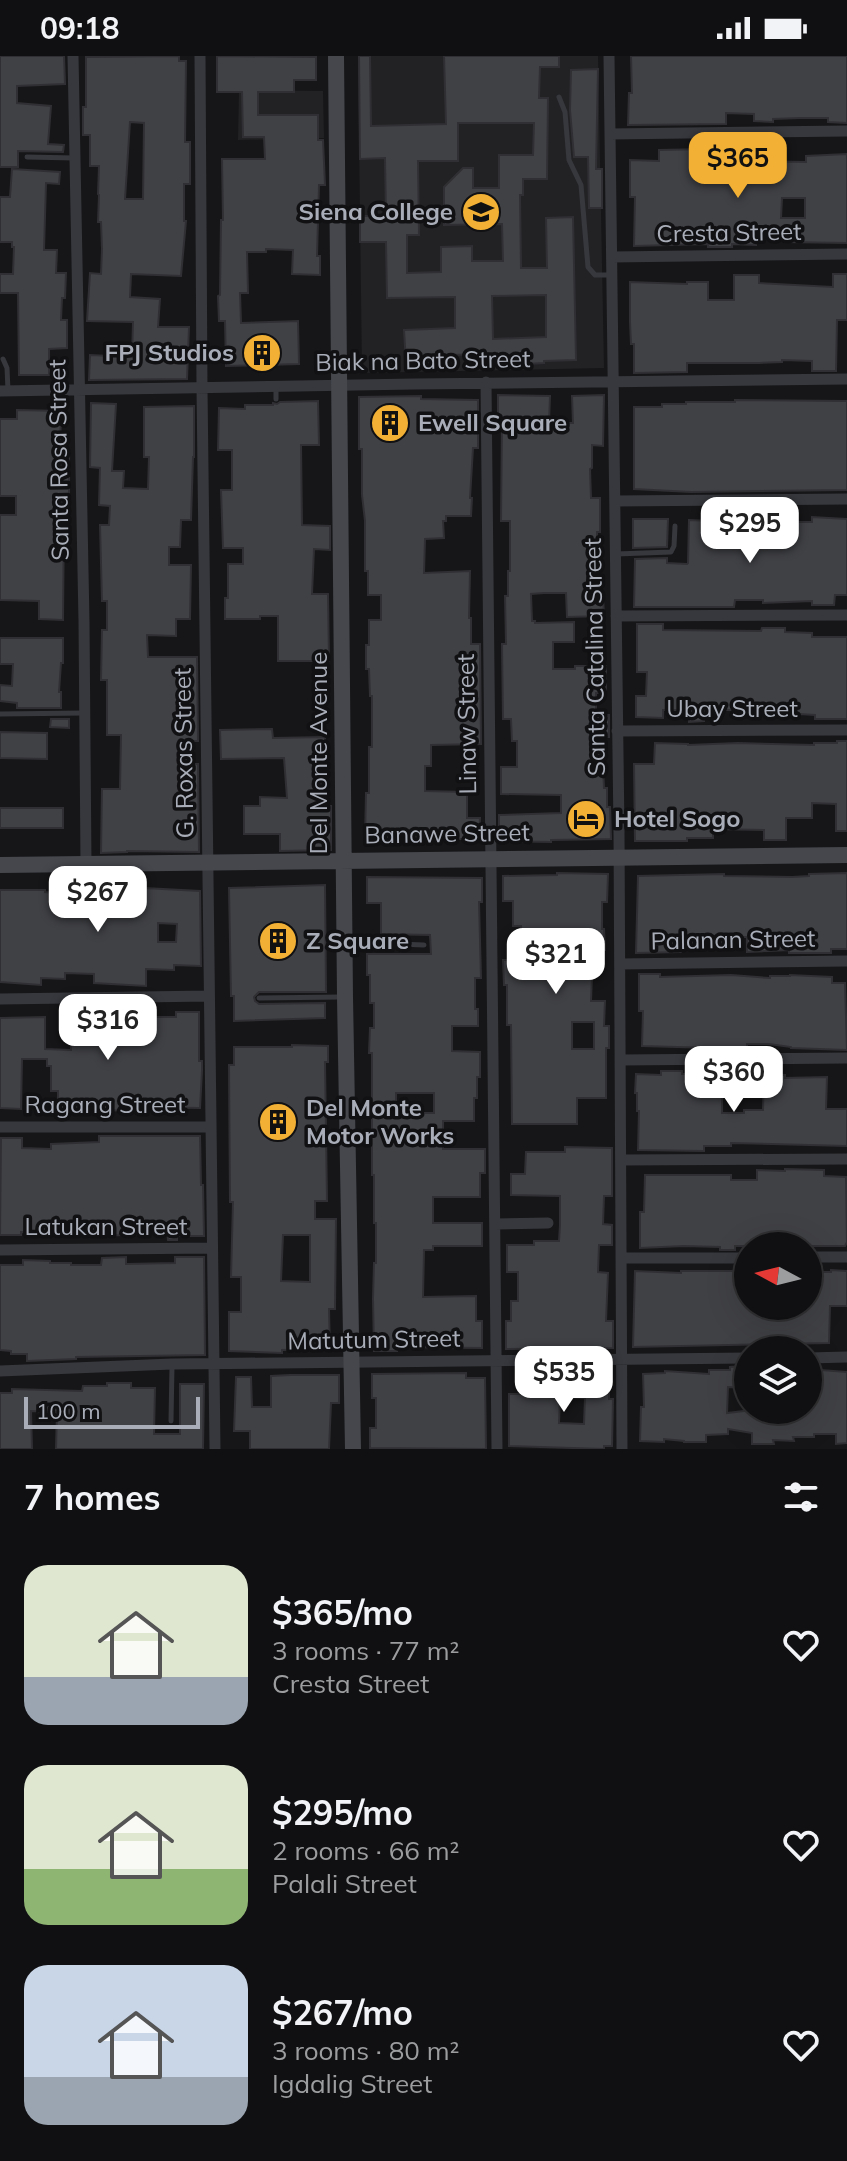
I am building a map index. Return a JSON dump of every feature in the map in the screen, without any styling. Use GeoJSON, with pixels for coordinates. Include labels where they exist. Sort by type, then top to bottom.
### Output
{"type":"FeatureCollection","features":[{"type":"Feature","properties":{"kind":"main road","name":"Del Monte Avenue"},"geometry":{"type":"LineString","coordinates":[[336,56],[345,942],[340,991],[353,1449]]}},
{"type":"Feature","properties":{"kind":"main road","name":"Banawe Street"},"geometry":{"type":"LineString","coordinates":[[0,865],[847,855]]}},
{"type":"Feature","properties":{"kind":"street","name":"Santa Rosa Street"},"geometry":{"type":"LineString","coordinates":[[73,56],[86,863]]}},
{"type":"Feature","properties":{"kind":"street","name":"G. Roxas Street"},"geometry":{"type":"LineString","coordinates":[[200,56],[215,1449]]}},
{"type":"Feature","properties":{"kind":"street","name":"Santa Catalina Street"},"geometry":{"type":"LineString","coordinates":[[609,56],[617,731],[615,831],[619,856],[621,1060],[622,1449]]}},
{"type":"Feature","properties":{"kind":"street"},"geometry":{"type":"LineString","coordinates":[[610,134],[847,131]]}},
{"type":"Feature","properties":{"kind":"street","name":"Cresta Street"},"geometry":{"type":"LineString","coordinates":[[612,257],[847,254]]}},
{"type":"Feature","properties":{"kind":"street","name":"Biak na Bato Street"},"geometry":{"type":"LineString","coordinates":[[4,391],[202,388],[276,393],[341,384],[847,379]]}},
{"type":"Feature","properties":{"kind":"street","name":"Linaw Street"},"geometry":{"type":"LineString","coordinates":[[486,382],[497,1449]]}},
{"type":"Feature","properties":{"kind":"street"},"geometry":{"type":"LineString","coordinates":[[615,501],[847,499]]}},
{"type":"Feature","properties":{"kind":"street"},"geometry":{"type":"LineString","coordinates":[[616,616],[847,615]]}},
{"type":"Feature","properties":{"kind":"street","name":"Ubay Street"},"geometry":{"type":"LineString","coordinates":[[617,731],[847,730]]}},
{"type":"Feature","properties":{"kind":"street","name":"Palanan Street"},"geometry":{"type":"LineString","coordinates":[[620,964],[847,961]]}},
{"type":"Feature","properties":{"kind":"street"},"geometry":{"type":"LineString","coordinates":[[0,999],[209,996]]}},
{"type":"Feature","properties":{"kind":"street"},"geometry":{"type":"LineString","coordinates":[[621,1060],[847,1058]]}},
{"type":"Feature","properties":{"kind":"street","name":"Ragang Street"},"geometry":{"type":"LineString","coordinates":[[0,1127],[211,1127]]}},
{"type":"Feature","properties":{"kind":"street"},"geometry":{"type":"LineString","coordinates":[[621,1160],[847,1159]]}},
{"type":"Feature","properties":{"kind":"street"},"geometry":{"type":"LineString","coordinates":[[495,1224],[548,1223]]}},
{"type":"Feature","properties":{"kind":"street","name":"Latukan Street"},"geometry":{"type":"LineString","coordinates":[[0,1250],[212,1248]]}},
{"type":"Feature","properties":{"kind":"street"},"geometry":{"type":"LineString","coordinates":[[822,1257],[847,1257]]}},
{"type":"Feature","properties":{"kind":"street"},"geometry":{"type":"LineString","coordinates":[[622,1258],[734,1258]]}},
{"type":"Feature","properties":{"kind":"street"},"geometry":{"type":"LineString","coordinates":[[822,1358],[847,1357]]}},
{"type":"Feature","properties":{"kind":"street","name":"Matutum Street"},"geometry":{"type":"LineString","coordinates":[[0,1371],[172,1364],[734,1358]]}},
{"type":"Feature","properties":{"kind":"lane"},"geometry":{"type":"LineString","coordinates":[[559,97],[565,112],[569,160],[581,185],[588,267],[595,275],[612,276]]}},
{"type":"Feature","properties":{"kind":"lane"},"geometry":{"type":"LineString","coordinates":[[27,157],[75,158]]}},
{"type":"Feature","properties":{"kind":"lane"},"geometry":{"type":"LineString","coordinates":[[3,359],[8,374],[4,391]]}},
{"type":"Feature","properties":{"kind":"lane"},"geometry":{"type":"LineString","coordinates":[[615,554],[671,552],[675,526]]}},
{"type":"Feature","properties":{"kind":"lane"},"geometry":{"type":"LineString","coordinates":[[0,714],[85,712]]}},
{"type":"Feature","properties":{"kind":"lane"},"geometry":{"type":"LineString","coordinates":[[345,942],[424,945]]}},
{"type":"Feature","properties":{"kind":"lane"},"geometry":{"type":"LineString","coordinates":[[259,998],[340,991]]}},
{"type":"Feature","properties":{"kind":"lane"},"geometry":{"type":"LineString","coordinates":[[171,1421],[172,1364]]}},
{"type":"Feature","properties":{"kind":"shaded area","name":"Siena College"},"geometry":{"type":"Polygon","coordinates":[[[358,56],[598,56],[604,368],[362,373],[358,56]]]}},
{"type":"Feature","properties":{"kind":"shaded area"},"geometry":{"type":"Polygon","coordinates":[[[239,90],[323,91],[324,138],[238,140],[239,90]]]}},
{"type":"Feature","properties":{"kind":"building"},"geometry":{"type":"Polygon","coordinates":[[[0,56],[64,56],[65,84],[17,86],[17,103],[51,106],[48,144],[64,145],[63,152],[18,151],[18,167],[0,167],[0,56]]]}},
{"type":"Feature","properties":{"kind":"building"},"geometry":{"type":"Polygon","coordinates":[[[179,56],[179,61],[186,61],[185,142],[190,142],[190,184],[184,184],[186,221],[181,276],[131,274],[130,297],[160,299],[158,327],[189,327],[187,379],[89,380],[90,355],[132,357],[133,322],[87,321],[90,273],[101,274],[102,249],[101,222],[98,222],[99,166],[90,166],[90,135],[83,135],[86,57],[179,56]],[[130,122],[125,199],[143,199],[144,123],[130,122]]]}},
{"type":"Feature","properties":{"kind":"building"},"geometry":{"type":"Polygon","coordinates":[[[217,56],[316,57],[316,80],[294,80],[294,92],[258,92],[258,115],[318,115],[318,140],[323,140],[325,185],[319,185],[317,256],[320,256],[320,275],[292,274],[293,250],[247,252],[248,293],[240,293],[241,323],[298,321],[299,364],[226,366],[225,321],[219,321],[218,296],[223,220],[222,159],[265,159],[264,137],[243,137],[242,92],[217,92],[217,56]]]}},
{"type":"Feature","properties":{"kind":"building"},"geometry":{"type":"Polygon","coordinates":[[[359,56],[370,56],[371,126],[446,124],[444,56],[559,56],[559,67],[540,67],[539,98],[548,98],[547,179],[523,179],[523,195],[520,195],[521,268],[547,268],[546,218],[573,217],[576,360],[507,365],[507,354],[444,355],[445,361],[406,363],[404,330],[455,328],[455,297],[387,298],[386,242],[360,242],[360,216],[386,216],[385,158],[360,159],[359,56]],[[458,123],[458,161],[418,161],[419,235],[407,235],[407,273],[441,272],[441,247],[472,246],[472,261],[503,261],[502,224],[444,225],[444,187],[463,168],[473,168],[473,188],[499,188],[499,155],[533,155],[534,123],[458,123]],[[546,295],[492,296],[493,339],[546,337],[546,295]]]}},
{"type":"Feature","properties":{"kind":"building"},"geometry":{"type":"Polygon","coordinates":[[[631,56],[847,56],[847,123],[828,122],[828,118],[754,121],[754,114],[726,113],[726,124],[628,125],[629,93],[632,93],[631,56]]]}},
{"type":"Feature","properties":{"kind":"building"},"geometry":{"type":"Polygon","coordinates":[[[598,69],[596,169],[602,169],[602,208],[589,208],[588,157],[574,157],[571,70],[598,69]]]}},
{"type":"Feature","properties":{"kind":"building"},"geometry":{"type":"Polygon","coordinates":[[[707,149],[707,163],[728,165],[752,165],[752,161],[806,162],[806,156],[847,154],[847,243],[785,242],[785,237],[756,237],[756,245],[732,244],[732,247],[708,247],[708,244],[634,246],[635,197],[630,197],[630,160],[659,161],[659,150],[707,149]],[[782,198],[781,218],[805,218],[805,198],[782,198]]]}},
{"type":"Feature","properties":{"kind":"building"},"geometry":{"type":"Polygon","coordinates":[[[12,169],[60,172],[59,184],[46,183],[44,250],[57,250],[56,273],[66,273],[61,320],[67,320],[67,348],[49,349],[49,375],[19,375],[18,293],[0,293],[0,274],[13,274],[12,242],[0,242],[0,197],[10,197],[12,169]]]}},
{"type":"Feature","properties":{"kind":"building"},"geometry":{"type":"Polygon","coordinates":[[[833,274],[847,274],[847,320],[837,320],[836,371],[812,371],[812,361],[782,360],[687,363],[687,372],[634,373],[630,282],[708,282],[708,300],[734,300],[734,275],[759,275],[759,283],[833,287],[833,274]]]}},
{"type":"Feature","properties":{"kind":"building"},"geometry":{"type":"Polygon","coordinates":[[[498,395],[550,396],[549,423],[573,423],[572,396],[604,395],[603,446],[592,445],[590,469],[591,498],[600,498],[600,532],[597,532],[597,545],[592,545],[592,571],[595,571],[595,596],[603,596],[604,616],[567,617],[566,593],[531,594],[532,621],[535,623],[574,622],[574,642],[553,642],[553,669],[606,666],[606,693],[596,693],[596,715],[609,715],[609,737],[603,737],[603,766],[607,807],[610,807],[611,839],[499,841],[499,815],[561,813],[561,795],[501,794],[501,767],[517,767],[517,741],[512,741],[511,719],[503,719],[502,644],[506,644],[505,596],[508,596],[510,571],[510,521],[501,521],[502,422],[498,422],[498,395]]]}},
{"type":"Feature","properties":{"kind":"building"},"geometry":{"type":"Polygon","coordinates":[[[421,396],[421,399],[478,400],[478,448],[473,448],[471,516],[446,516],[446,521],[443,521],[444,538],[425,539],[424,573],[470,571],[471,644],[480,644],[481,744],[431,745],[431,766],[425,766],[425,791],[467,792],[467,818],[480,818],[479,839],[373,842],[373,838],[365,838],[369,747],[372,747],[372,696],[369,669],[366,669],[366,645],[369,645],[369,620],[381,620],[381,595],[368,595],[368,571],[365,571],[359,397],[421,396]]]}},
{"type":"Feature","properties":{"kind":"building"},"geometry":{"type":"Polygon","coordinates":[[[735,400],[847,401],[847,490],[691,492],[634,489],[634,407],[735,400]]]}},
{"type":"Feature","properties":{"kind":"building"},"geometry":{"type":"Polygon","coordinates":[[[318,401],[319,445],[301,445],[302,525],[330,526],[330,550],[314,549],[312,594],[328,594],[329,661],[278,661],[278,616],[225,619],[228,564],[243,564],[243,548],[223,548],[221,490],[232,490],[232,450],[218,450],[219,408],[245,409],[245,405],[318,401]]]}},
{"type":"Feature","properties":{"kind":"building"},"geometry":{"type":"Polygon","coordinates":[[[91,403],[116,404],[112,471],[124,471],[123,488],[148,489],[149,457],[144,457],[144,407],[194,406],[191,520],[181,520],[180,547],[169,547],[169,565],[191,565],[190,619],[176,619],[176,636],[147,635],[148,657],[197,657],[198,741],[194,741],[194,764],[198,764],[199,852],[101,853],[102,789],[120,789],[121,735],[107,735],[107,680],[101,680],[102,630],[107,630],[107,601],[102,601],[100,525],[109,525],[110,506],[99,505],[100,468],[90,467],[91,403]]]}},
{"type":"Feature","properties":{"kind":"building"},"geometry":{"type":"Polygon","coordinates":[[[17,410],[61,411],[60,451],[69,452],[69,514],[64,514],[63,620],[39,619],[39,601],[0,600],[0,515],[16,515],[16,496],[0,496],[0,419],[17,419],[17,410]]]}},
{"type":"Feature","properties":{"kind":"building"},"geometry":{"type":"Polygon","coordinates":[[[713,517],[736,517],[736,522],[812,522],[812,517],[847,519],[847,595],[835,595],[834,605],[812,605],[812,601],[763,603],[763,600],[735,600],[734,607],[634,607],[635,559],[667,558],[667,563],[687,564],[689,520],[713,521],[713,517]]]}},
{"type":"Feature","properties":{"kind":"building"},"geometry":{"type":"Polygon","coordinates":[[[633,519],[668,519],[667,547],[633,548],[633,519]]]}},
{"type":"Feature","properties":{"kind":"building"},"geometry":{"type":"Polygon","coordinates":[[[637,624],[663,624],[663,630],[761,631],[762,628],[785,628],[785,632],[812,633],[812,637],[847,637],[847,719],[815,719],[815,715],[799,714],[740,715],[740,710],[704,710],[704,721],[689,722],[689,710],[663,710],[663,718],[636,717],[636,696],[646,696],[647,672],[637,672],[637,624]]]}},
{"type":"Feature","properties":{"kind":"building"},"geometry":{"type":"Polygon","coordinates":[[[0,638],[63,638],[59,692],[61,708],[17,708],[17,703],[0,701],[0,685],[12,686],[13,664],[0,664],[0,638]]]}},
{"type":"Feature","properties":{"kind":"building"},"geometry":{"type":"Polygon","coordinates":[[[51,719],[69,719],[69,728],[50,727],[51,719]]]}},
{"type":"Feature","properties":{"kind":"building"},"geometry":{"type":"Polygon","coordinates":[[[272,729],[273,738],[325,737],[326,806],[331,806],[331,850],[280,851],[280,834],[244,834],[244,806],[260,806],[260,797],[287,798],[284,758],[221,759],[220,730],[272,729]]]}},
{"type":"Feature","properties":{"kind":"building"},"geometry":{"type":"Polygon","coordinates":[[[0,732],[47,733],[47,759],[0,758],[0,732]]]}},
{"type":"Feature","properties":{"kind":"building"},"geometry":{"type":"Polygon","coordinates":[[[847,741],[847,831],[836,831],[836,804],[812,803],[812,818],[786,818],[786,840],[764,840],[764,830],[713,829],[713,838],[635,841],[634,764],[654,764],[655,743],[814,745],[847,741]]]}},
{"type":"Feature","properties":{"kind":"building"},"geometry":{"type":"Polygon","coordinates":[[[0,808],[63,808],[63,828],[0,828],[0,808]]]}},
{"type":"Feature","properties":{"kind":"building"},"geometry":{"type":"Polygon","coordinates":[[[847,873],[847,949],[831,949],[831,953],[789,953],[789,950],[747,952],[747,937],[724,937],[724,947],[681,947],[681,952],[636,953],[638,876],[724,874],[792,877],[847,873]]]}},
{"type":"Feature","properties":{"kind":"building"},"geometry":{"type":"Polygon","coordinates":[[[608,874],[607,902],[602,902],[605,950],[596,950],[591,1001],[605,1001],[604,1026],[609,1026],[606,1098],[577,1098],[577,1124],[512,1124],[511,1025],[507,1025],[507,985],[504,985],[503,960],[523,960],[521,926],[513,926],[513,901],[503,901],[503,876],[608,874]],[[572,1022],[572,1049],[594,1049],[594,1022],[572,1022]]]}},
{"type":"Feature","properties":{"kind":"building"},"geometry":{"type":"Polygon","coordinates":[[[367,877],[482,878],[482,902],[479,902],[481,978],[475,978],[478,1026],[452,1026],[452,1051],[480,1052],[474,1121],[443,1121],[443,1149],[485,1149],[485,1173],[480,1173],[480,1197],[433,1197],[433,1223],[482,1223],[482,1246],[433,1246],[433,1250],[424,1250],[423,1297],[476,1296],[476,1321],[482,1321],[482,1348],[397,1347],[397,1351],[374,1351],[376,1223],[372,1175],[372,1053],[369,1053],[370,1028],[374,1028],[374,1003],[370,1003],[367,954],[431,954],[430,935],[381,934],[381,903],[367,903],[367,877]],[[396,1093],[396,1118],[420,1118],[420,1113],[434,1113],[434,1093],[396,1093]]]}},
{"type":"Feature","properties":{"kind":"building","name":"Z Square"},"geometry":{"type":"Polygon","coordinates":[[[325,885],[326,992],[259,992],[254,997],[259,1004],[325,1003],[325,1018],[234,1021],[229,888],[325,885]]]}},
{"type":"Feature","properties":{"kind":"building"},"geometry":{"type":"Polygon","coordinates":[[[125,887],[200,891],[201,966],[174,965],[174,970],[146,969],[146,986],[94,983],[94,974],[65,973],[65,979],[41,978],[41,985],[0,982],[0,890],[45,890],[74,895],[74,890],[125,890],[125,887]],[[158,923],[158,942],[176,942],[177,924],[158,923]]]}},
{"type":"Feature","properties":{"kind":"building"},"geometry":{"type":"Polygon","coordinates":[[[639,974],[660,974],[660,977],[832,977],[832,983],[845,983],[847,1050],[769,1044],[747,1044],[747,1049],[642,1046],[643,1011],[639,1011],[639,974]]]}},
{"type":"Feature","properties":{"kind":"building"},"geometry":{"type":"Polygon","coordinates":[[[72,1011],[119,1011],[119,1017],[176,1017],[176,1012],[199,1012],[199,1061],[202,1061],[200,1108],[140,1107],[140,1111],[58,1112],[58,1091],[51,1091],[51,1066],[47,1066],[47,1059],[22,1059],[21,1109],[0,1108],[0,1018],[45,1017],[45,1049],[71,1050],[72,1011]]]}},
{"type":"Feature","properties":{"kind":"building"},"geometry":{"type":"Polygon","coordinates":[[[328,1046],[328,1062],[325,1062],[327,1201],[315,1201],[315,1219],[336,1219],[335,1309],[329,1309],[330,1349],[282,1350],[282,1353],[229,1351],[229,1312],[241,1312],[241,1277],[231,1277],[233,1202],[230,1202],[229,1065],[234,1065],[234,1047],[328,1046]],[[283,1235],[281,1281],[310,1282],[310,1235],[283,1235]]]}},
{"type":"Feature","properties":{"kind":"building"},"geometry":{"type":"Polygon","coordinates":[[[661,1071],[722,1074],[722,1113],[763,1110],[764,1074],[785,1075],[785,1078],[827,1077],[826,1109],[847,1109],[847,1146],[731,1143],[731,1146],[704,1146],[704,1151],[638,1150],[636,1074],[661,1075],[661,1071]]]}},
{"type":"Feature","properties":{"kind":"building"},"geometry":{"type":"Polygon","coordinates":[[[99,1136],[200,1136],[204,1236],[177,1236],[177,1240],[168,1240],[167,1228],[139,1229],[139,1235],[21,1232],[21,1235],[0,1235],[1,1138],[22,1138],[22,1148],[51,1149],[51,1144],[99,1142],[99,1136]]]}},
{"type":"Feature","properties":{"kind":"building"},"geometry":{"type":"Polygon","coordinates":[[[565,1147],[612,1148],[612,1196],[604,1196],[603,1224],[612,1225],[612,1245],[599,1245],[598,1272],[608,1273],[606,1321],[613,1321],[613,1348],[506,1349],[506,1321],[511,1321],[511,1301],[518,1301],[518,1272],[507,1272],[507,1245],[559,1241],[560,1225],[560,1196],[511,1195],[511,1174],[525,1174],[526,1152],[565,1152],[565,1147]]]}},
{"type":"Feature","properties":{"kind":"building"},"geometry":{"type":"Polygon","coordinates":[[[757,1170],[824,1170],[824,1176],[846,1177],[845,1246],[822,1246],[822,1232],[734,1232],[734,1250],[684,1246],[640,1248],[640,1212],[644,1212],[645,1175],[731,1175],[731,1180],[757,1180],[757,1170]]]}},
{"type":"Feature","properties":{"kind":"building"},"geometry":{"type":"Polygon","coordinates":[[[126,1257],[126,1264],[175,1263],[175,1257],[204,1257],[205,1355],[27,1361],[27,1354],[0,1350],[0,1265],[23,1265],[23,1260],[101,1265],[102,1258],[126,1257]]]}},
{"type":"Feature","properties":{"kind":"building"},"geometry":{"type":"Polygon","coordinates":[[[635,1271],[734,1271],[734,1320],[822,1320],[822,1272],[847,1271],[847,1306],[830,1306],[829,1343],[822,1343],[822,1336],[734,1336],[734,1345],[633,1347],[635,1271]]]}},
{"type":"Feature","properties":{"kind":"building"},"geometry":{"type":"Polygon","coordinates":[[[734,1367],[734,1387],[728,1387],[727,1413],[734,1412],[734,1424],[822,1424],[822,1370],[847,1372],[847,1443],[836,1444],[836,1434],[814,1434],[814,1437],[793,1437],[794,1441],[773,1440],[774,1444],[752,1444],[752,1433],[728,1429],[728,1434],[706,1435],[706,1442],[640,1441],[641,1407],[644,1407],[643,1374],[665,1371],[709,1374],[709,1370],[730,1370],[734,1367]]]}},
{"type":"Feature","properties":{"kind":"building"},"geometry":{"type":"Polygon","coordinates":[[[466,1373],[466,1378],[485,1378],[486,1449],[370,1448],[370,1428],[376,1428],[372,1374],[466,1373]]]}},
{"type":"Feature","properties":{"kind":"building"},"geometry":{"type":"Polygon","coordinates":[[[563,1374],[609,1375],[609,1399],[613,1399],[612,1446],[604,1446],[604,1449],[509,1446],[509,1394],[538,1394],[539,1380],[562,1380],[563,1374]],[[560,1397],[559,1423],[584,1424],[585,1398],[560,1397]]]}},
{"type":"Feature","properties":{"kind":"building"},"geometry":{"type":"Polygon","coordinates":[[[339,1375],[339,1403],[331,1403],[329,1449],[250,1449],[250,1431],[234,1431],[236,1377],[251,1377],[252,1407],[271,1407],[271,1376],[339,1375]]]}},
{"type":"Feature","properties":{"kind":"building"},"geometry":{"type":"Polygon","coordinates":[[[107,1383],[131,1383],[131,1388],[155,1388],[154,1434],[180,1434],[180,1384],[204,1384],[203,1449],[56,1449],[57,1412],[31,1411],[32,1449],[0,1449],[0,1393],[12,1393],[12,1389],[82,1391],[83,1386],[107,1386],[107,1383]]]}},
{"type":"Feature","properties":{"kind":"place","name":"Siena College"},"geometry":{"type":"Point","coordinates":[481,212]}},
{"type":"Feature","properties":{"kind":"place","name":"FPJ Studios"},"geometry":{"type":"Point","coordinates":[262,353]}},
{"type":"Feature","properties":{"kind":"place","name":"Ewell Square"},"geometry":{"type":"Point","coordinates":[390,423]}},
{"type":"Feature","properties":{"kind":"place","name":"Hotel Sogo"},"geometry":{"type":"Point","coordinates":[586,819]}},
{"type":"Feature","properties":{"kind":"place","name":"Z Square"},"geometry":{"type":"Point","coordinates":[278,941]}},
{"type":"Feature","properties":{"kind":"place","name":"Del Monte Motor Works"},"geometry":{"type":"Point","coordinates":[278,1122]}}]}
